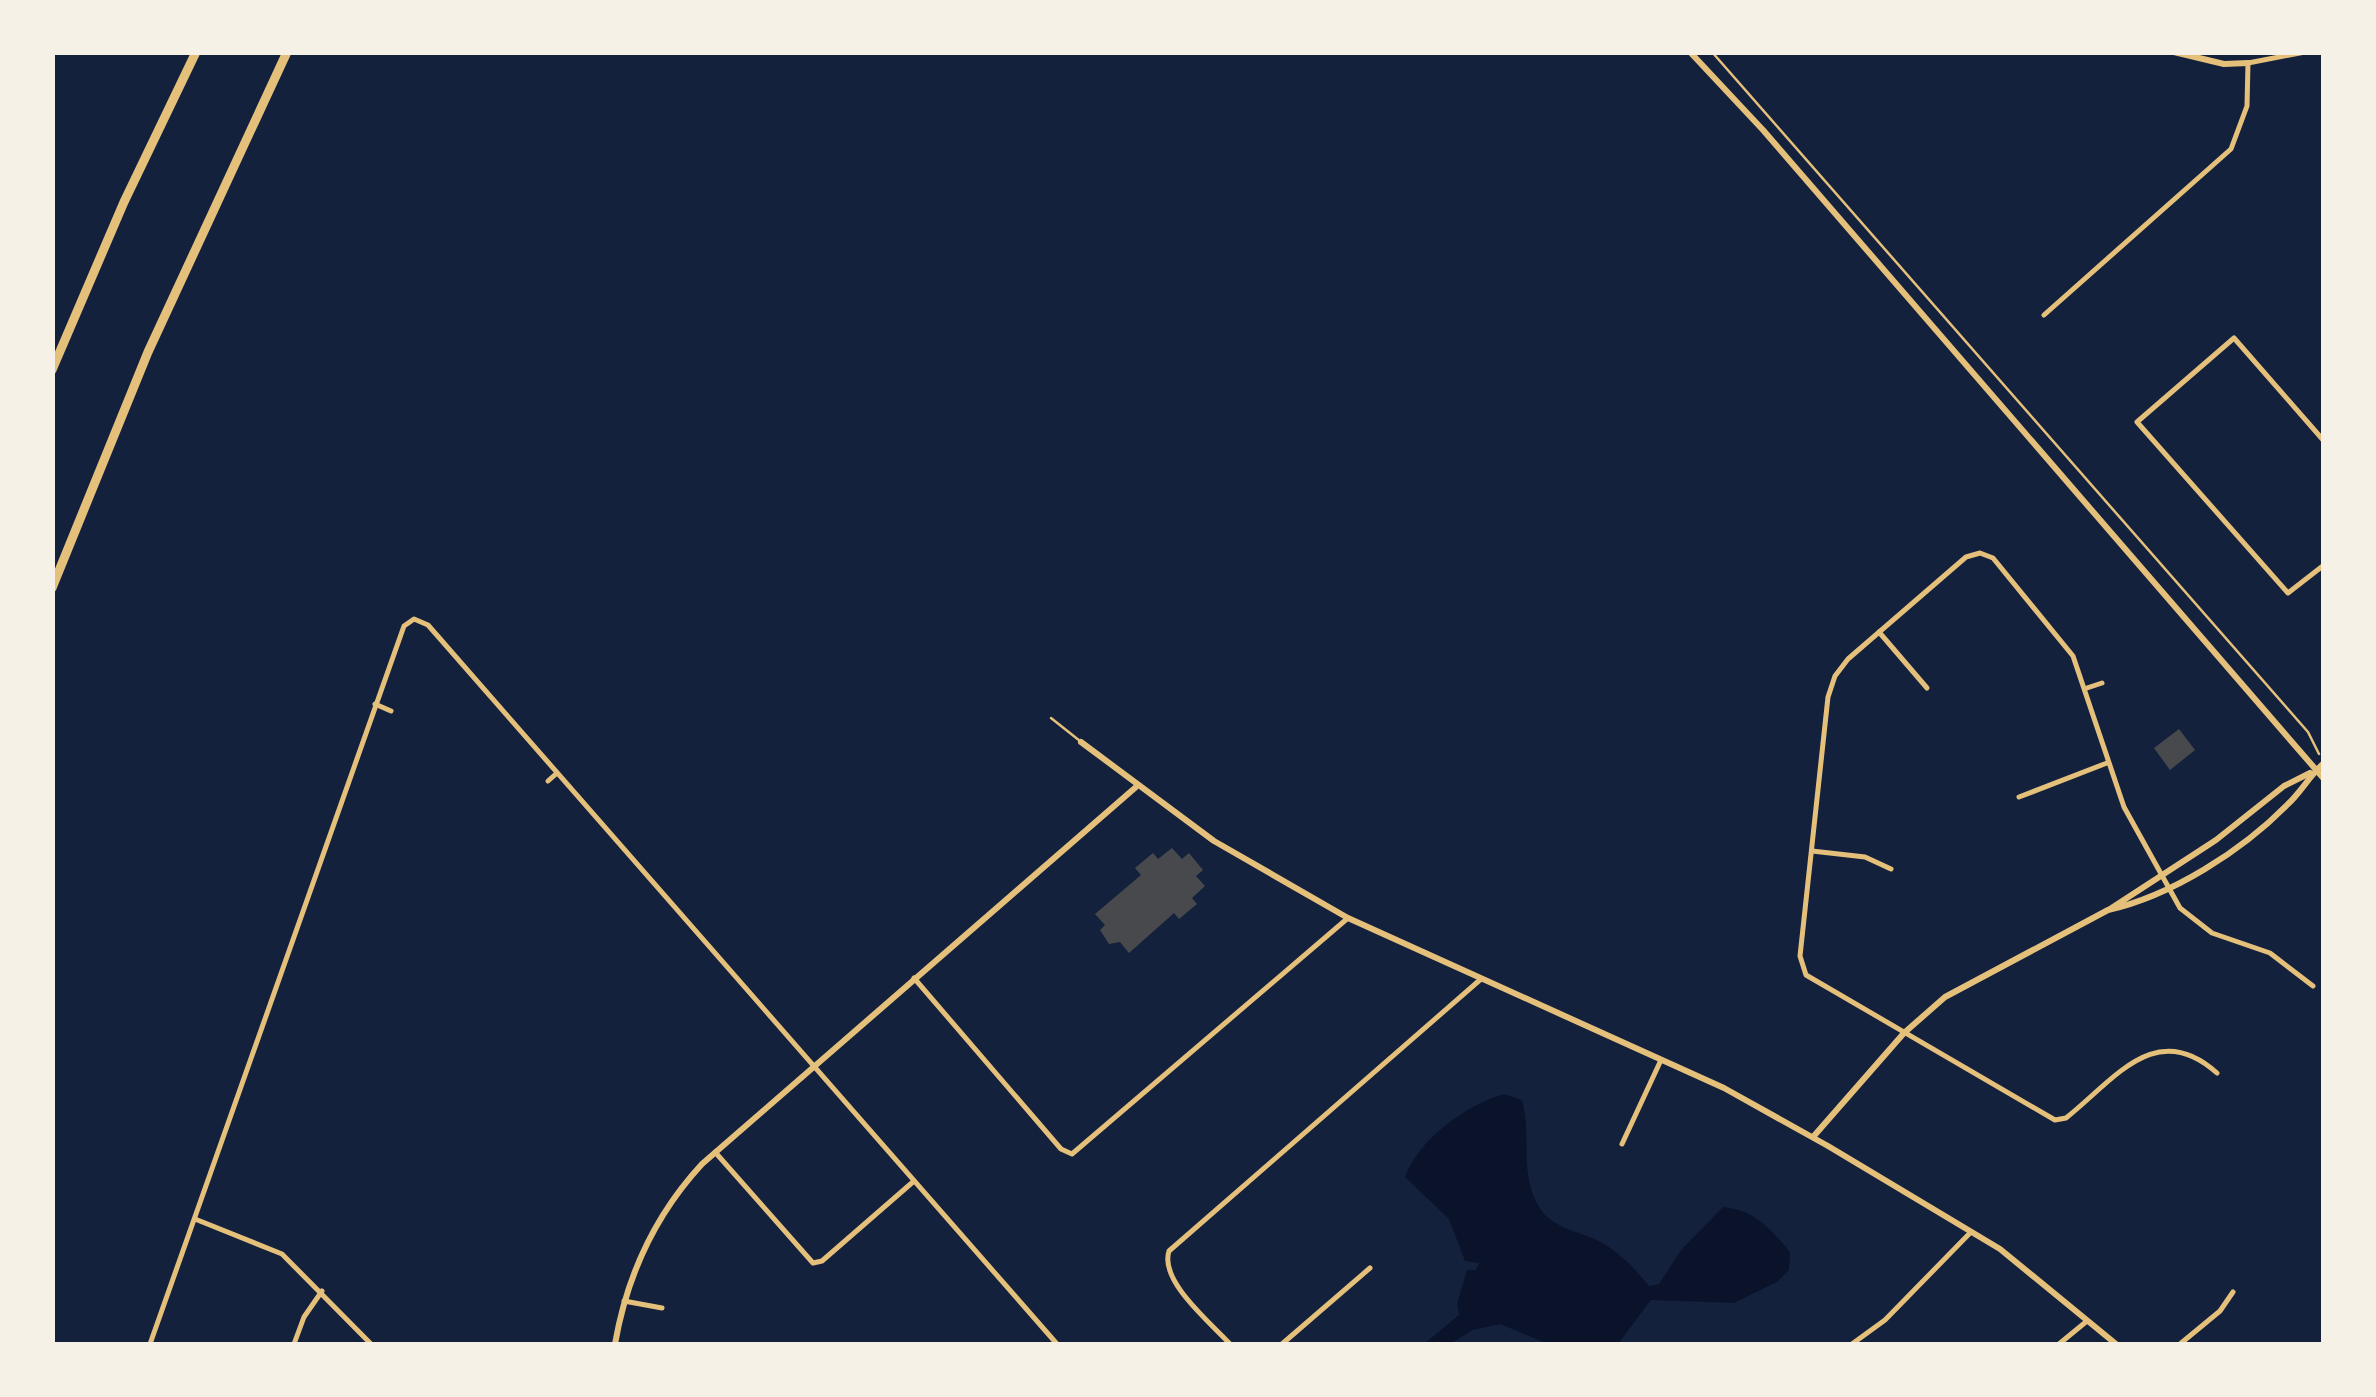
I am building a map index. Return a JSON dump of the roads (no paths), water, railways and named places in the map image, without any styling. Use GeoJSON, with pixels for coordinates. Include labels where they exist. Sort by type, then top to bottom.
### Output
{"type":"FeatureCollection","features":[{"type":"Feature","properties":{"kind":"highway"},"geometry":{"type":"LineString","coordinates":[[52,370],[124,202],[196,52]]}},
{"type":"Feature","properties":{"kind":"highway"},"geometry":{"type":"LineString","coordinates":[[52,588],[162,320],[286,52]]}},
{"type":"Feature","properties":{"kind":"street"},"geometry":{"type":"LineString","coordinates":[[1690,52],[1763,130],[2324,780]]}},
{"type":"Feature","properties":{"kind":"street"},"geometry":{"type":"LineString","coordinates":[[2174,52],[2224,64],[2305,52]]}},
{"type":"Feature","properties":{"kind":"street"},"geometry":{"type":"LineString","coordinates":[[2044,315],[2231,150],[2247,106],[2248,63]]}},
{"type":"Feature","properties":{"kind":"street"},"geometry":{"type":"LineString","coordinates":[[2324,442],[2234,338],[2137,422],[2288,593],[2324,566]]}},
{"type":"Feature","properties":{"kind":"street"},"geometry":{"type":"LineString","coordinates":[[2217,1074],[2188,1052],[2161,1050],[2125,1069],[2066,1118],[2055,1120],[1804,972],[1800,956],[1831,687],[1843,664],[1966,558],[1980,552],[1997,561],[2057,632],[2087,688],[2107,763],[2180,908],[2203,929],[2263,948],[2313,986]]}},
{"type":"Feature","properties":{"kind":"street"},"geometry":{"type":"LineString","coordinates":[[150,1344],[375,704],[404,626],[414,619],[428,624],[1057,1344]]}},
{"type":"Feature","properties":{"kind":"street"},"geometry":{"type":"LineString","coordinates":[[1879,632],[1928,688]]}},
{"type":"Feature","properties":{"kind":"street"},"geometry":{"type":"LineString","coordinates":[[2087,688],[2102,683]]}},
{"type":"Feature","properties":{"kind":"street"},"geometry":{"type":"LineString","coordinates":[[375,704],[391,710]]}},
{"type":"Feature","properties":{"kind":"street"},"geometry":{"type":"LineString","coordinates":[[1081,742],[1136,786],[1259,869],[1348,918],[1661,1060],[1813,1137],[1972,1230],[2090,1319],[2116,1344]]}},
{"type":"Feature","properties":{"kind":"street"},"geometry":{"type":"LineString","coordinates":[[1813,1137],[1904,1033],[1968,982],[2108,910],[2168,888],[2275,815],[2324,761]]}},
{"type":"Feature","properties":{"kind":"street"},"geometry":{"type":"LineString","coordinates":[[2019,797],[2107,763]]}},
{"type":"Feature","properties":{"kind":"street"},"geometry":{"type":"LineString","coordinates":[[2108,910],[2216,840],[2284,786],[2316,770]]}},
{"type":"Feature","properties":{"kind":"street"},"geometry":{"type":"LineString","coordinates":[[548,781],[557,772]]}},
{"type":"Feature","properties":{"kind":"street"},"geometry":{"type":"LineString","coordinates":[[615,1344],[624,1301],[641,1253],[664,1212],[715,1152],[1136,786]]}},
{"type":"Feature","properties":{"kind":"street"},"geometry":{"type":"LineString","coordinates":[[1812,851],[1865,857],[1891,869]]}},
{"type":"Feature","properties":{"kind":"street"},"geometry":{"type":"LineString","coordinates":[[914,978],[1061,1149],[1072,1154],[1348,918]]}},
{"type":"Feature","properties":{"kind":"street"},"geometry":{"type":"LineString","coordinates":[[1230,1344],[1172,1278],[1166,1261],[1182,1239],[1481,979]]}},
{"type":"Feature","properties":{"kind":"street"},"geometry":{"type":"LineString","coordinates":[[1622,1144],[1661,1060]]}},
{"type":"Feature","properties":{"kind":"street"},"geometry":{"type":"LineString","coordinates":[[715,1152],[813,1263],[822,1261],[914,1181]]}},
{"type":"Feature","properties":{"kind":"street"},"geometry":{"type":"LineString","coordinates":[[195,1219],[282,1254],[322,1290],[371,1344]]}},
{"type":"Feature","properties":{"kind":"street"},"geometry":{"type":"LineString","coordinates":[[1852,1344],[1884,1320],[1972,1230]]}},
{"type":"Feature","properties":{"kind":"street"},"geometry":{"type":"LineString","coordinates":[[1282,1344],[1370,1268]]}},
{"type":"Feature","properties":{"kind":"street"},"geometry":{"type":"LineString","coordinates":[[294,1344],[304,1318],[322,1290]]}},
{"type":"Feature","properties":{"kind":"street"},"geometry":{"type":"LineString","coordinates":[[2180,1344],[2220,1312],[2233,1292]]}},
{"type":"Feature","properties":{"kind":"street"},"geometry":{"type":"LineString","coordinates":[[624,1301],[662,1308]]}},
{"type":"Feature","properties":{"kind":"street"},"geometry":{"type":"LineString","coordinates":[[2060,1344],[2090,1319]]}},
{"type":"Feature","properties":{"kind":"lane"},"geometry":{"type":"LineString","coordinates":[[1051,718],[1081,742]]}},
{"type":"Feature","properties":{"kind":"water"},"geometry":{"type":"Polygon","coordinates":[[[1504,1094],[1522,1100],[1529,1179],[1543,1212],[1556,1223],[1612,1249],[1649,1286],[1659,1284],[1681,1250],[1723,1207],[1752,1216],[1768,1228],[1790,1252],[1789,1270],[1777,1282],[1734,1303],[1651,1300],[1618,1344],[1548,1344],[1500,1324],[1473,1330],[1450,1344],[1424,1344],[1459,1315],[1457,1304],[1467,1270],[1476,1270],[1479,1263],[1465,1261],[1449,1219],[1405,1177],[1421,1150],[1446,1125],[1475,1106],[1504,1094]]]}}]}
